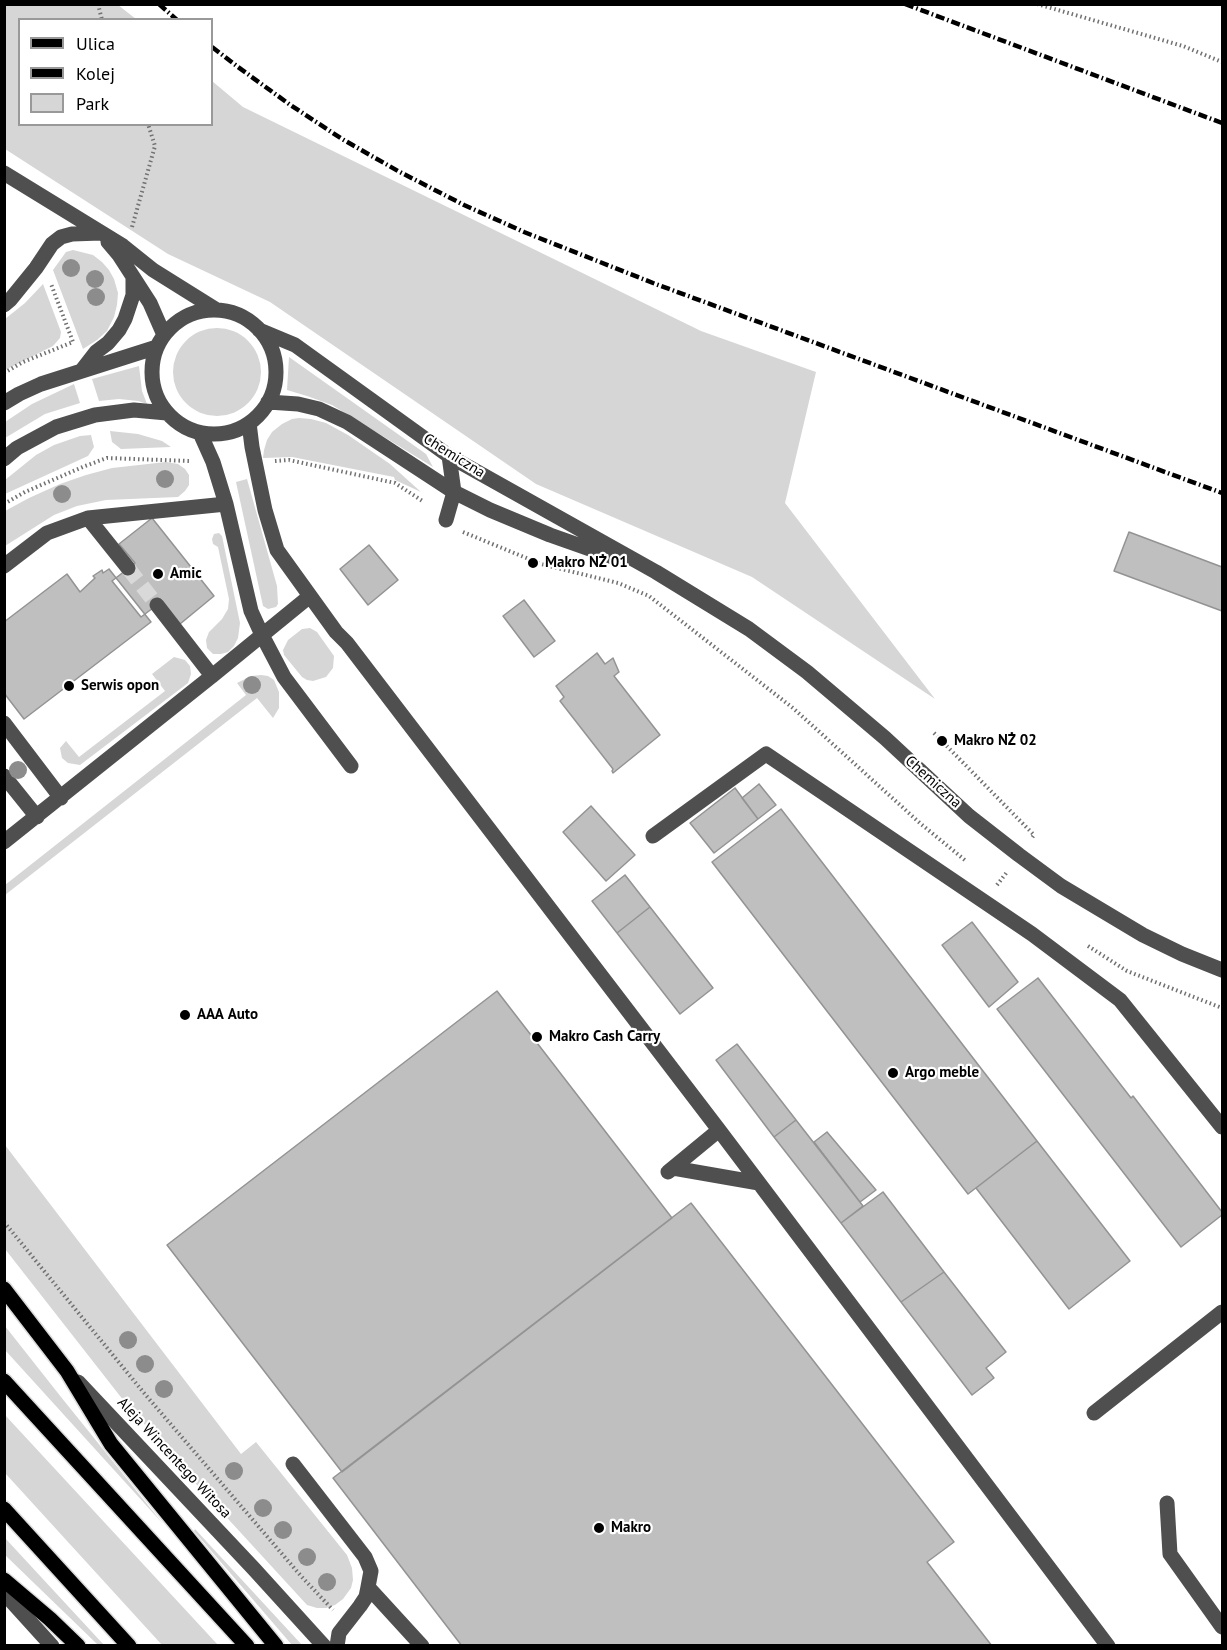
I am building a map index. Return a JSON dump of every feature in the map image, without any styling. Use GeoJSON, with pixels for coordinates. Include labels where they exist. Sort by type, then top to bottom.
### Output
{"type":"FeatureCollection","features":[{"type":"Feature","properties":{"kind":"main road","name":"Aleja Wincentego Witosa"},"geometry":{"type":"LineString","coordinates":[[4,1290],[67,1371]]}},
{"type":"Feature","properties":{"kind":"main road"},"geometry":{"type":"LineString","coordinates":[[67,1371],[111,1444],[276,1646]]}},
{"type":"Feature","properties":{"kind":"main road"},"geometry":{"type":"LineString","coordinates":[[4,1381],[247,1646]]}},
{"type":"Feature","properties":{"kind":"main road"},"geometry":{"type":"LineString","coordinates":[[4,1509],[129,1646]]}},
{"type":"Feature","properties":{"kind":"main road"},"geometry":{"type":"LineString","coordinates":[[4,1580],[78,1646]]}},
{"type":"Feature","properties":{"kind":"street"},"geometry":{"type":"LineString","coordinates":[[4,173],[123,246],[153,270],[218,310]]}},
{"type":"Feature","properties":{"kind":"street"},"geometry":{"type":"LineString","coordinates":[[100,233],[119,255],[150,303],[160,341]]}},
{"type":"Feature","properties":{"kind":"street"},"geometry":{"type":"LineString","coordinates":[[4,305],[36,268],[52,244],[61,237],[72,234],[100,233]]}},
{"type":"Feature","properties":{"kind":"street"},"geometry":{"type":"LineString","coordinates":[[82,370],[96,352],[119,330],[133,295],[133,278]]}},
{"type":"Feature","properties":{"kind":"street"},"geometry":{"type":"LineString","coordinates":[[218,310],[240,316],[259,330],[268,342],[274,357],[276,372],[274,387],[268,402],[249,423],[234,431],[217,434],[200,433],[182,426],[167,413],[154,389],[153,360],[160,341],[179,321],[197,312],[218,310]]}},
{"type":"Feature","properties":{"kind":"street","name":"Chemiczna"},"geometry":{"type":"LineString","coordinates":[[259,330],[295,345],[449,456],[656,572],[749,629],[807,672],[885,738],[969,816],[1061,886],[1143,935],[1222,970]]}},
{"type":"Feature","properties":{"kind":"street"},"geometry":{"type":"LineString","coordinates":[[4,403],[41,384],[160,341]]}},
{"type":"Feature","properties":{"kind":"street","name":"Chemiczna"},"geometry":{"type":"LineString","coordinates":[[268,402],[298,404],[347,422],[454,492],[490,510],[550,535],[656,572]]}},
{"type":"Feature","properties":{"kind":"street"},"geometry":{"type":"LineString","coordinates":[[4,459],[17,448],[56,427],[95,415],[134,410],[167,413]]}},
{"type":"Feature","properties":{"kind":"street"},"geometry":{"type":"LineString","coordinates":[[249,423],[265,510],[277,550],[1108,1646]]}},
{"type":"Feature","properties":{"kind":"street"},"geometry":{"type":"LineString","coordinates":[[200,433],[213,462],[226,504],[248,601],[262,635],[284,677],[351,766]]}},
{"type":"Feature","properties":{"kind":"street"},"geometry":{"type":"LineString","coordinates":[[446,520],[454,492],[449,456]]}},
{"type":"Feature","properties":{"kind":"street"},"geometry":{"type":"LineString","coordinates":[[4,566],[47,533],[88,518],[226,504]]}},
{"type":"Feature","properties":{"kind":"street"},"geometry":{"type":"LineString","coordinates":[[88,518],[128,568]]}},
{"type":"Feature","properties":{"kind":"street"},"geometry":{"type":"LineString","coordinates":[[4,842],[310,596]]}},
{"type":"Feature","properties":{"kind":"street"},"geometry":{"type":"LineString","coordinates":[[157,605],[212,676]]}},
{"type":"Feature","properties":{"kind":"street"},"geometry":{"type":"LineString","coordinates":[[4,723],[61,798]]}},
{"type":"Feature","properties":{"kind":"street"},"geometry":{"type":"LineString","coordinates":[[653,836],[766,754],[1032,934],[1120,1000],[1222,1127]]}},
{"type":"Feature","properties":{"kind":"street"},"geometry":{"type":"LineString","coordinates":[[4,776],[37,817]]}},
{"type":"Feature","properties":{"kind":"street"},"geometry":{"type":"LineString","coordinates":[[719,1130],[669,1171],[759,1183]]}},
{"type":"Feature","properties":{"kind":"street"},"geometry":{"type":"LineString","coordinates":[[1094,1413],[1222,1312]]}},
{"type":"Feature","properties":{"kind":"street","name":"Aleja Wincentego Witosa"},"geometry":{"type":"LineString","coordinates":[[67,1371],[324,1646]]}},
{"type":"Feature","properties":{"kind":"street"},"geometry":{"type":"LineString","coordinates":[[293,1464],[365,1557],[371,1571],[366,1597],[339,1633],[337,1646]]}},
{"type":"Feature","properties":{"kind":"street"},"geometry":{"type":"LineString","coordinates":[[1167,1503],[1170,1554],[1222,1627]]}},
{"type":"Feature","properties":{"kind":"street"},"geometry":{"type":"LineString","coordinates":[[368,1587],[422,1646]]}},
{"type":"Feature","properties":{"kind":"street"},"geometry":{"type":"LineString","coordinates":[[4,1593],[52,1646]]}},
{"type":"Feature","properties":{"kind":"path"},"geometry":{"type":"LineString","coordinates":[[1037,4],[1183,46],[1222,62]]}},
{"type":"Feature","properties":{"kind":"path"},"geometry":{"type":"LineString","coordinates":[[100,233],[129,237],[155,146],[149,126]]}},
{"type":"Feature","properties":{"kind":"path"},"geometry":{"type":"LineString","coordinates":[[4,373],[73,342],[48,278]]}},
{"type":"Feature","properties":{"kind":"path"},"geometry":{"type":"LineString","coordinates":[[4,504],[85,465],[107,458],[194,461]]}},
{"type":"Feature","properties":{"kind":"path"},"geometry":{"type":"LineString","coordinates":[[269,461],[289,460],[395,483],[429,505],[462,532],[541,564],[618,583],[649,596],[793,708],[921,824],[971,865]]}},
{"type":"Feature","properties":{"kind":"path"},"geometry":{"type":"LineString","coordinates":[[996,885],[1006,892]]}},
{"type":"Feature","properties":{"kind":"path"},"geometry":{"type":"LineString","coordinates":[[1080,941],[1127,971],[1222,1008]]}},
{"type":"Feature","properties":{"kind":"path"},"geometry":{"type":"LineString","coordinates":[[4,1222],[144,1393],[301,1576],[346,1623]]}},
{"type":"Feature","properties":{"kind":"green space"},"geometry":{"type":"Polygon","coordinates":[[[4,5],[118,5],[135,18],[18,18],[18,126],[213,126],[213,82],[243,107],[701,331],[816,372],[785,503],[935,699],[752,577],[536,484],[270,302],[168,254],[5,149],[4,5]]]}},
{"type":"Feature","properties":{"kind":"green space"},"geometry":{"type":"Polygon","coordinates":[[[73,250],[93,255],[102,262],[114,279],[118,293],[114,317],[107,331],[83,349],[53,270],[66,252],[73,250]]]}},
{"type":"Feature","properties":{"kind":"green space"},"geometry":{"type":"Polygon","coordinates":[[[43,284],[61,332],[60,338],[53,346],[5,370],[5,319],[43,284]]]}},
{"type":"Feature","properties":{"kind":"green space"},"geometry":{"type":"Polygon","coordinates":[[[217,328],[234,332],[248,341],[257,355],[261,372],[257,389],[248,403],[234,412],[217,416],[200,412],[186,403],[177,389],[173,372],[177,355],[186,341],[200,332],[217,328]]]}},
{"type":"Feature","properties":{"kind":"green space"},"geometry":{"type":"Polygon","coordinates":[[[289,357],[426,454],[433,467],[332,405],[287,390],[289,357]]]}},
{"type":"Feature","properties":{"kind":"green space"},"geometry":{"type":"Polygon","coordinates":[[[139,366],[142,391],[147,404],[119,399],[99,401],[92,379],[139,366]]]}},
{"type":"Feature","properties":{"kind":"green space"},"geometry":{"type":"Polygon","coordinates":[[[74,384],[80,403],[45,414],[5,438],[5,422],[32,404],[74,384]]]}},
{"type":"Feature","properties":{"kind":"green space"},"geometry":{"type":"Polygon","coordinates":[[[299,418],[326,423],[348,435],[390,464],[421,492],[395,480],[394,477],[292,457],[263,458],[267,440],[272,432],[282,424],[299,418]]]}},
{"type":"Feature","properties":{"kind":"green space"},"geometry":{"type":"Polygon","coordinates":[[[110,431],[138,434],[162,441],[171,447],[121,449],[112,442],[110,431]]]}},
{"type":"Feature","properties":{"kind":"green space"},"geometry":{"type":"Polygon","coordinates":[[[91,435],[94,447],[88,456],[5,494],[5,480],[36,455],[54,445],[80,436],[91,435]]]}},
{"type":"Feature","properties":{"kind":"green space"},"geometry":{"type":"Polygon","coordinates":[[[166,462],[178,464],[189,475],[189,485],[178,497],[106,500],[77,506],[54,515],[5,546],[5,511],[29,498],[60,484],[112,468],[166,462]]]}},
{"type":"Feature","properties":{"kind":"green space"},"geometry":{"type":"Polygon","coordinates":[[[247,479],[277,586],[278,604],[268,609],[263,606],[236,482],[247,479]]]}},
{"type":"Feature","properties":{"kind":"green space"},"geometry":{"type":"Polygon","coordinates":[[[219,533],[222,536],[240,623],[238,638],[234,646],[228,652],[213,654],[207,648],[206,640],[209,632],[228,609],[229,599],[218,547],[213,544],[212,539],[214,534],[219,533]]]}},
{"type":"Feature","properties":{"kind":"green space"},"geometry":{"type":"Polygon","coordinates":[[[310,628],[317,632],[334,656],[333,668],[326,677],[313,681],[302,677],[284,655],[283,650],[288,640],[302,629],[310,628]]]}},
{"type":"Feature","properties":{"kind":"green space"},"geometry":{"type":"Polygon","coordinates":[[[174,657],[185,660],[190,666],[191,674],[188,683],[80,765],[68,763],[62,758],[60,748],[66,741],[79,757],[165,691],[152,674],[174,657]]]}},
{"type":"Feature","properties":{"kind":"green space"},"geometry":{"type":"Polygon","coordinates":[[[261,675],[274,680],[279,692],[279,708],[273,718],[257,698],[5,895],[5,885],[246,695],[237,683],[251,676],[261,675]]]}},
{"type":"Feature","properties":{"kind":"green space"},"geometry":{"type":"Polygon","coordinates":[[[5,1145],[241,1454],[256,1442],[347,1555],[352,1568],[353,1580],[351,1588],[335,1605],[317,1608],[307,1605],[197,1485],[120,1396],[5,1249],[5,1145]]]}},
{"type":"Feature","properties":{"kind":"green space"},"geometry":{"type":"Polygon","coordinates":[[[5,1326],[61,1397],[164,1525],[5,1350],[5,1326]]]}},
{"type":"Feature","properties":{"kind":"green space"},"geometry":{"type":"Polygon","coordinates":[[[5,1415],[218,1645],[162,1645],[5,1473],[5,1415]]]}},
{"type":"Feature","properties":{"kind":"green space"},"geometry":{"type":"Polygon","coordinates":[[[195,1529],[302,1645],[292,1645],[194,1531],[195,1529]]]}},
{"type":"Feature","properties":{"kind":"green space"},"geometry":{"type":"Polygon","coordinates":[[[4,1538],[104,1645],[98,1645],[5,1555],[4,1538]]]}},
{"type":"Feature","properties":{"kind":"building","name":"Amic"},"geometry":{"type":"Polygon","coordinates":[[[152,518],[214,596],[180,624],[157,605],[141,617],[112,581],[135,563],[119,544],[152,518]]]}},
{"type":"Feature","properties":{"kind":"building"},"geometry":{"type":"Polygon","coordinates":[[[1129,532],[1222,567],[1222,611],[1114,571],[1129,532]]]}},
{"type":"Feature","properties":{"kind":"building"},"geometry":{"type":"Polygon","coordinates":[[[369,545],[398,580],[368,605],[340,569],[369,545]]]}},
{"type":"Feature","properties":{"kind":"building"},"geometry":{"type":"Polygon","coordinates":[[[109,569],[151,622],[24,719],[4,693],[4,622],[67,574],[80,592],[95,578],[93,576],[102,570],[103,573],[109,569]]]}},
{"type":"Feature","properties":{"kind":"building"},"geometry":{"type":"Polygon","coordinates":[[[524,600],[555,641],[534,657],[503,616],[524,600]]]}},
{"type":"Feature","properties":{"kind":"building"},"geometry":{"type":"Polygon","coordinates":[[[597,653],[605,664],[613,658],[619,672],[614,676],[660,735],[613,773],[613,769],[560,701],[564,697],[556,686],[597,653]]]}},
{"type":"Feature","properties":{"kind":"building"},"geometry":{"type":"Polygon","coordinates":[[[759,784],[776,805],[758,819],[742,798],[759,784]]]}},
{"type":"Feature","properties":{"kind":"building"},"geometry":{"type":"Polygon","coordinates":[[[735,788],[758,819],[714,853],[690,823],[735,788]]]}},
{"type":"Feature","properties":{"kind":"building"},"geometry":{"type":"Polygon","coordinates":[[[591,806],[635,855],[606,881],[563,832],[591,806]]]}},
{"type":"Feature","properties":{"kind":"building"},"geometry":{"type":"Polygon","coordinates":[[[781,809],[1037,1141],[968,1194],[712,862],[781,809]]]}},
{"type":"Feature","properties":{"kind":"building"},"geometry":{"type":"Polygon","coordinates":[[[625,875],[650,907],[617,933],[592,901],[625,875]]]}},
{"type":"Feature","properties":{"kind":"building"},"geometry":{"type":"Polygon","coordinates":[[[650,907],[713,988],[680,1014],[617,933],[650,907]]]}},
{"type":"Feature","properties":{"kind":"building"},"geometry":{"type":"Polygon","coordinates":[[[972,922],[1018,982],[989,1007],[942,945],[972,922]]]}},
{"type":"Feature","properties":{"kind":"building"},"geometry":{"type":"Polygon","coordinates":[[[1038,978],[1222,1212],[1222,1215],[1181,1247],[997,1009],[1038,978]]]}},
{"type":"Feature","properties":{"kind":"building"},"geometry":{"type":"Polygon","coordinates":[[[497,991],[672,1218],[342,1472],[167,1245],[497,991]]]}},
{"type":"Feature","properties":{"kind":"building"},"geometry":{"type":"Polygon","coordinates":[[[737,1044],[796,1120],[774,1137],[716,1060],[737,1044]]]}},
{"type":"Feature","properties":{"kind":"building"},"geometry":{"type":"Polygon","coordinates":[[[796,1120],[863,1206],[841,1223],[774,1137],[796,1120]]]}},
{"type":"Feature","properties":{"kind":"building"},"geometry":{"type":"Polygon","coordinates":[[[827,1132],[876,1190],[860,1202],[814,1142],[827,1132]]]}},
{"type":"Feature","properties":{"kind":"building"},"geometry":{"type":"Polygon","coordinates":[[[1037,1141],[1130,1261],[1069,1309],[976,1188],[1037,1141]]]}},
{"type":"Feature","properties":{"kind":"building"},"geometry":{"type":"Polygon","coordinates":[[[883,1192],[944,1272],[901,1302],[841,1223],[883,1192]]]}},
{"type":"Feature","properties":{"kind":"building"},"geometry":{"type":"Polygon","coordinates":[[[691,1203],[954,1542],[927,1562],[992,1646],[462,1646],[333,1478],[691,1203]]]}},
{"type":"Feature","properties":{"kind":"building"},"geometry":{"type":"Polygon","coordinates":[[[944,1272],[1006,1352],[986,1368],[994,1378],[972,1395],[901,1302],[944,1272]]]}},
{"type":"Feature","properties":{"kind":"tunnel"},"geometry":{"type":"LineString","coordinates":[[128,568],[157,605]]}},
{"type":"Feature","properties":{"kind":"railway"},"geometry":{"type":"LineString","coordinates":[[159,4],[175,18]]}},
{"type":"Feature","properties":{"kind":"railway"},"geometry":{"type":"LineString","coordinates":[[905,4],[1222,123]]}},
{"type":"Feature","properties":{"kind":"railway"},"geometry":{"type":"LineString","coordinates":[[213,48],[289,104],[342,139],[464,205],[524,232],[653,283],[1222,493]]}},
{"type":"Feature","properties":{"kind":"place","name":"Makro NŻ 01"},"geometry":{"type":"Point","coordinates":[533,563]}},
{"type":"Feature","properties":{"kind":"place","name":"Amic"},"geometry":{"type":"Point","coordinates":[158,574]}},
{"type":"Feature","properties":{"kind":"place","name":"Serwis opon"},"geometry":{"type":"Point","coordinates":[69,686]}},
{"type":"Feature","properties":{"kind":"place","name":"Makro NŻ 02"},"geometry":{"type":"Point","coordinates":[942,741]}},
{"type":"Feature","properties":{"kind":"place","name":"AAA Auto"},"geometry":{"type":"Point","coordinates":[185,1015]}},
{"type":"Feature","properties":{"kind":"place","name":"Makro Cash Carry"},"geometry":{"type":"Point","coordinates":[537,1037]}},
{"type":"Feature","properties":{"kind":"place","name":"Argo meble"},"geometry":{"type":"Point","coordinates":[893,1073]}},
{"type":"Feature","properties":{"kind":"place","name":"Makro"},"geometry":{"type":"Point","coordinates":[599,1528]}}]}
